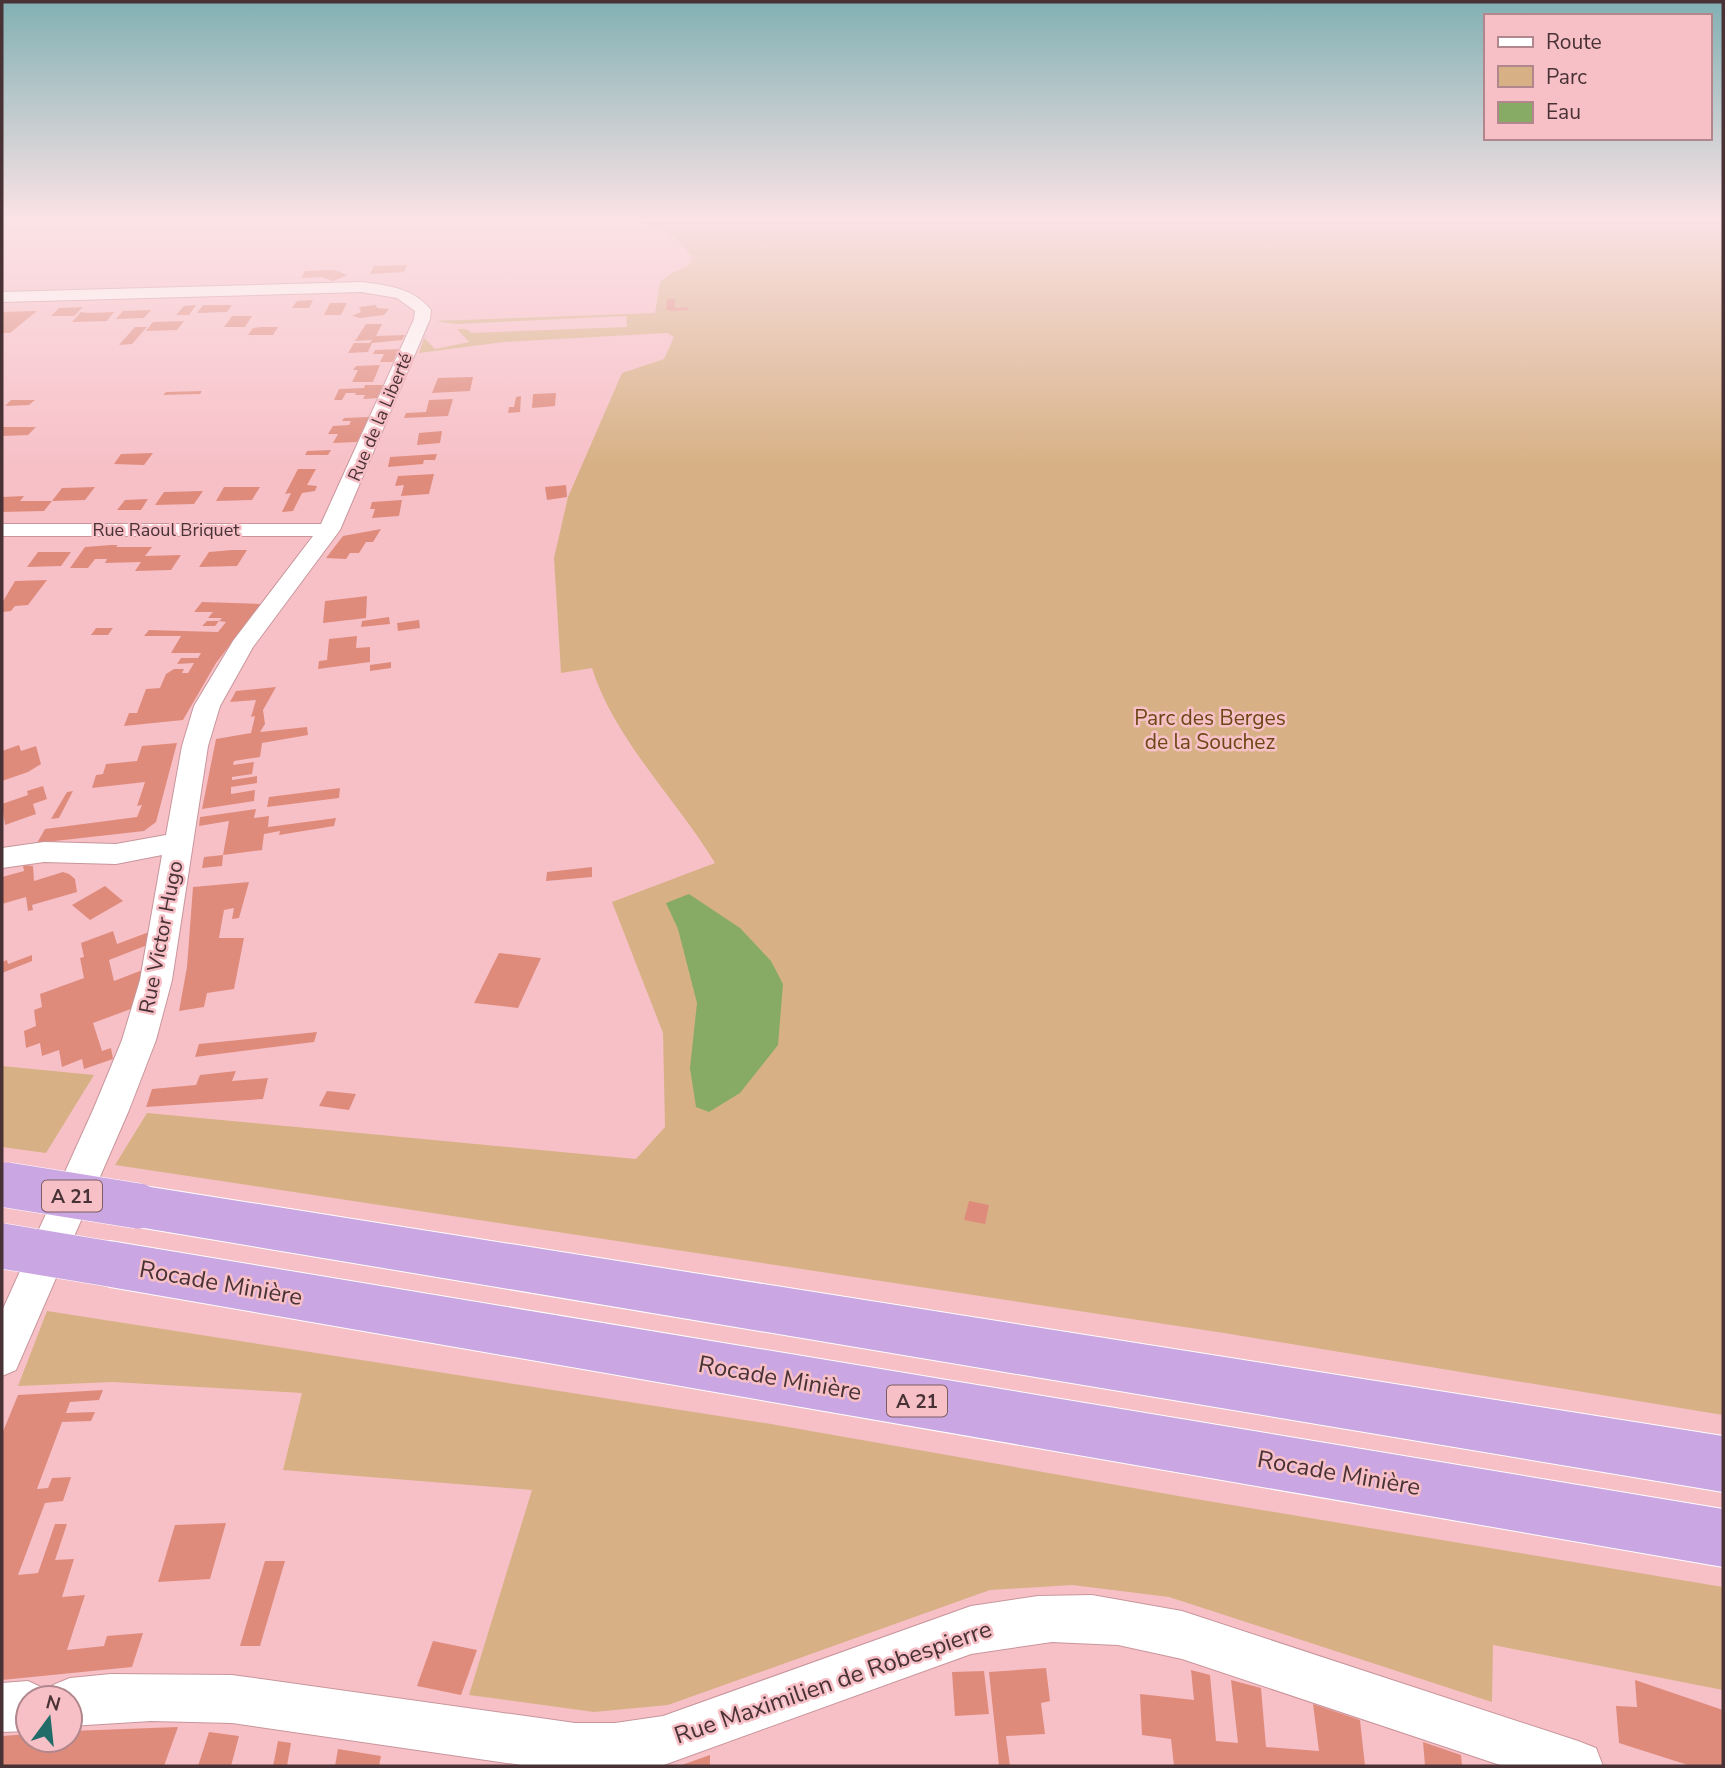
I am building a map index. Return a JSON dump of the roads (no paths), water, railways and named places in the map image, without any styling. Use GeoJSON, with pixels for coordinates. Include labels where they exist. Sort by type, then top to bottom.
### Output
{"type":"FeatureCollection","features":[{"type":"Feature","properties":{"kind":"highway","name":"A 21"},"geometry":{"type":"LineString","coordinates":[[4,1185],[1723,1464]]}},
{"type":"Feature","properties":{"kind":"highway","name":"Rocade Minière"},"geometry":{"type":"LineString","coordinates":[[2,1246],[1723,1538]]}},
{"type":"Feature","properties":{"kind":"street","name":"Rue de la Liberté"},"geometry":{"type":"LineString","coordinates":[[329,530],[422,319],[423,310],[411,300]]}},
{"type":"Feature","properties":{"kind":"street","name":"Rue Raoul Briquet"},"geometry":{"type":"LineString","coordinates":[[11,530],[329,530]]}},
{"type":"Feature","properties":{"kind":"street"},"geometry":{"type":"LineString","coordinates":[[2,553],[11,530]]}},
{"type":"Feature","properties":{"kind":"street","name":"Rue Victor Hugo"},"geometry":{"type":"LineString","coordinates":[[2,1356],[111,1110],[139,1040],[156,980],[195,746],[207,706],[242,646],[329,530]]}},
{"type":"Feature","properties":{"kind":"street"},"geometry":{"type":"LineString","coordinates":[[2,858],[44,852],[116,853],[180,842]]}},
{"type":"Feature","properties":{"kind":"street","name":"Rue Maximilien de Robespierre"},"geometry":{"type":"LineString","coordinates":[[84,1701],[130,1696],[219,1698],[575,1748],[615,1748],[663,1741],[971,1630],[1006,1623],[1080,1618],[1136,1625],[1182,1635],[1578,1766]]}},
{"type":"Feature","properties":{"kind":"water"},"geometry":{"type":"Polygon","coordinates":[[[689,894],[740,928],[771,961],[783,984],[778,1045],[740,1093],[709,1112],[696,1107],[690,1068],[697,1003],[678,929],[666,903],[689,894]]]}},
{"type":"Feature","properties":{"kind":"park label","name":"Parc des Berges de la Souchez"},"geometry":{"type":"Point","coordinates":[1210,730]}}]}
